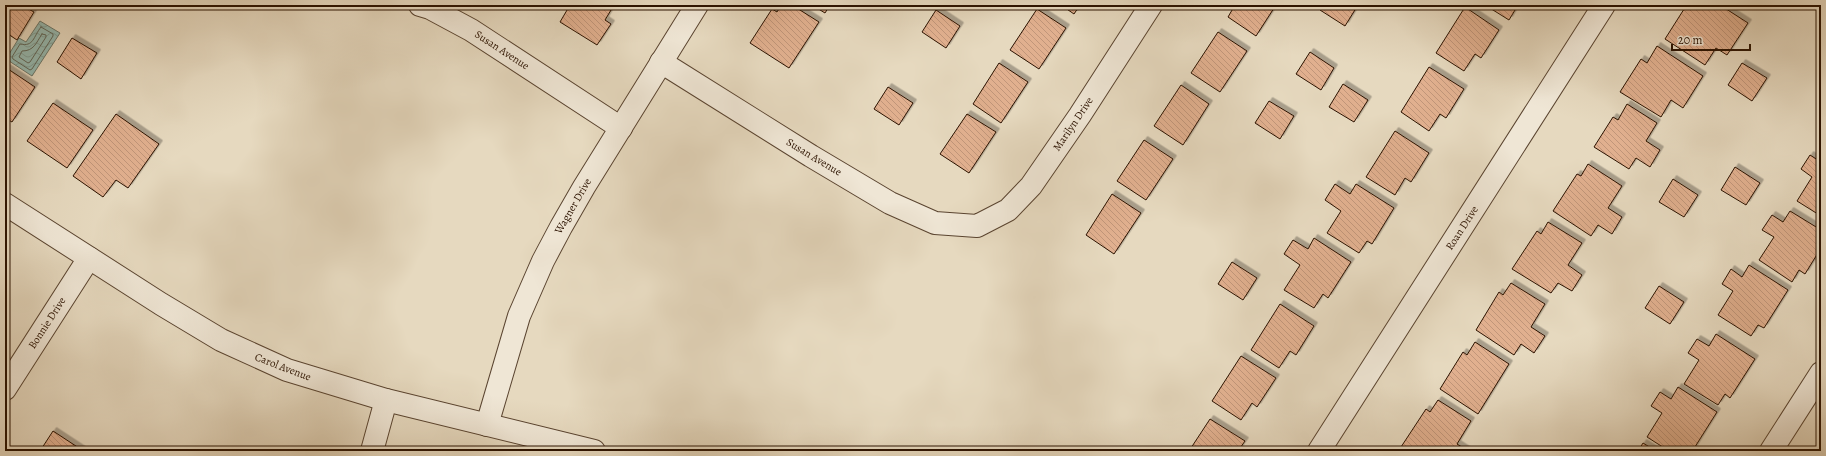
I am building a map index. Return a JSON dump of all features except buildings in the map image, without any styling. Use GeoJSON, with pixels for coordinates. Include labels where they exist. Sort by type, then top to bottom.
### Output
{"type":"FeatureCollection","features":[{"type":"Feature","properties":{"kind":"street","name":"Susan Avenue"},"geometry":{"type":"LineString","coordinates":[[420,5],[430,8],[471,30],[622,128]]}},
{"type":"Feature","properties":{"kind":"street","name":"Wagner Drive"},"geometry":{"type":"LineString","coordinates":[[487,425],[512,339],[540,268],[561,227],[697,5]]}},
{"type":"Feature","properties":{"kind":"street","name":"Marilyn Drive"},"geometry":{"type":"LineString","coordinates":[[977,226],[1008,210],[1031,186],[1080,115],[1151,5]]}},
{"type":"Feature","properties":{"kind":"street","name":"Roan Drive"},"geometry":{"type":"LineString","coordinates":[[1319,451],[1604,5]]}},
{"type":"Feature","properties":{"kind":"street","name":"Susan Avenue"},"geometry":{"type":"LineString","coordinates":[[661,62],[811,156],[890,203],[935,223],[977,226]]}},
{"type":"Feature","properties":{"kind":"street","name":"Carol Avenue"},"geometry":{"type":"LineString","coordinates":[[5,204],[161,304],[241,350],[305,377],[386,400],[594,451]]}},
{"type":"Feature","properties":{"kind":"street","name":"Bonnie Drive"},"geometry":{"type":"LineString","coordinates":[[5,389],[89,258]]}},
{"type":"Feature","properties":{"kind":"street"},"geometry":{"type":"LineString","coordinates":[[1771,451],[1821,373]]}},
{"type":"Feature","properties":{"kind":"street"},"geometry":{"type":"LineString","coordinates":[[372,451],[386,400]]}},
{"type":"Feature","properties":{"kind":"water"},"geometry":{"type":"Polygon","coordinates":[[[40,21],[60,33],[32,76],[6,59],[19,38],[26,42],[40,21]]]}}]}
